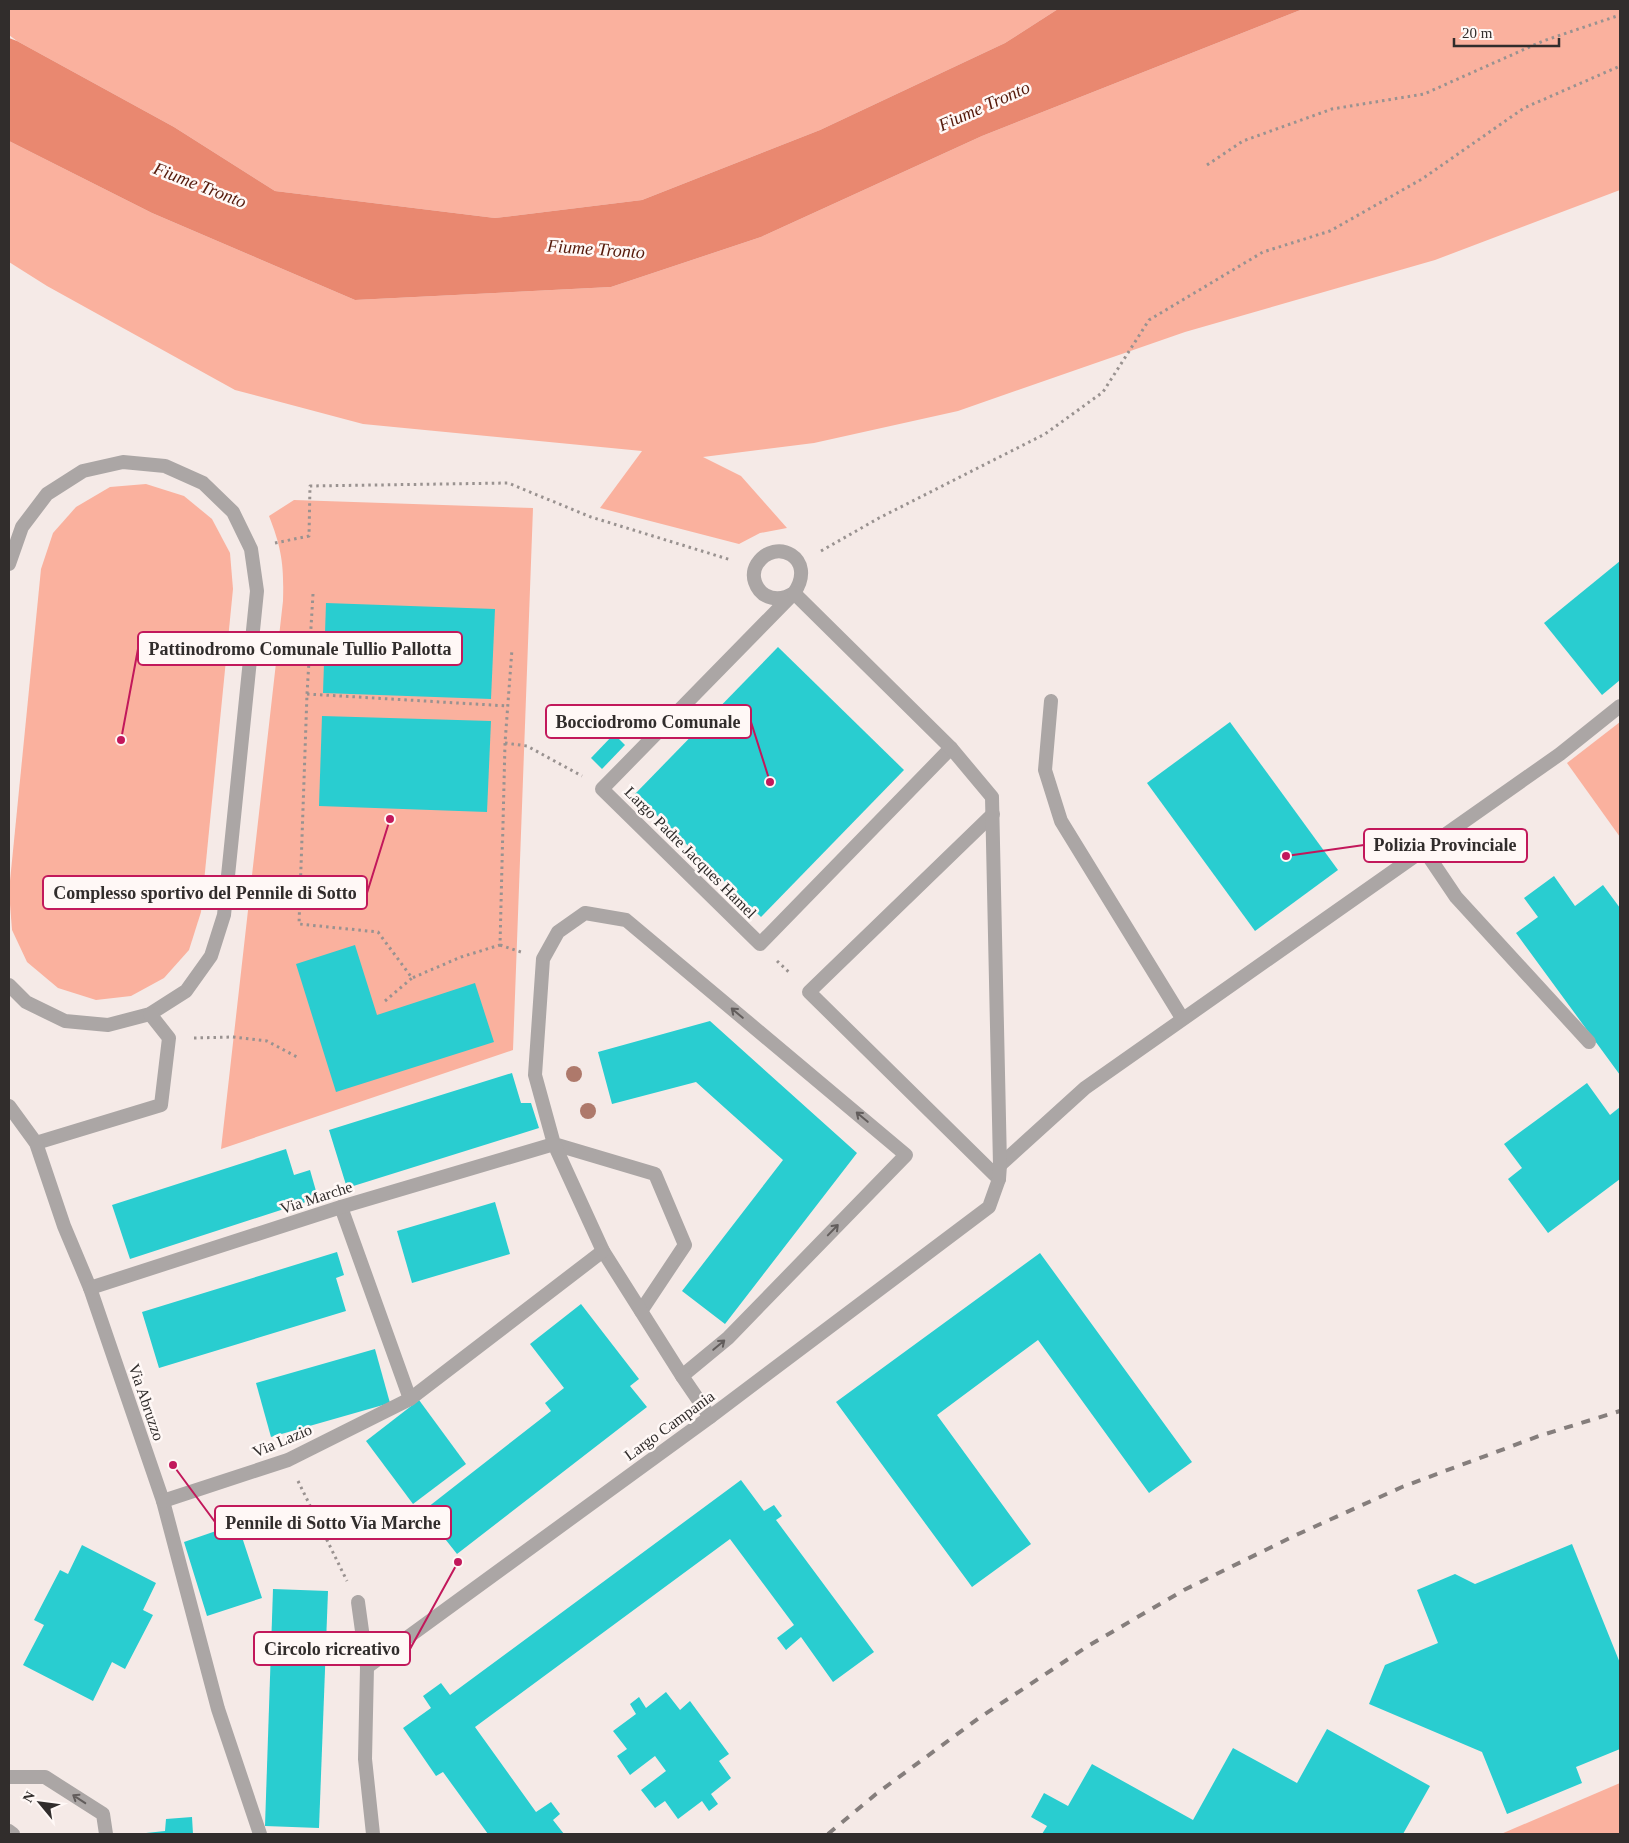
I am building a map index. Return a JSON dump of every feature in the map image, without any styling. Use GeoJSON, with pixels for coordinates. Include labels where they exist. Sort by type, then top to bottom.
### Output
{"type":"FeatureCollection","features":[{"type":"Feature","properties":{"kind":"street"},"geometry":{"type":"LineString","coordinates":[[9,564],[22,527],[47,494],[83,471],[123,462],[165,466],[203,483],[232,512],[251,549],[257,591],[224,915],[211,956],[186,991],[150,1014],[108,1025],[65,1021],[26,1002],[9,985]]}},
{"type":"Feature","properties":{"kind":"street"},"geometry":{"type":"LineString","coordinates":[[799,564],[793,556],[779,551],[769,553],[755,567],[754,577],[756,585],[768,597],[776,599],[794,593],[952,748],[992,797],[1000,1172]]}},
{"type":"Feature","properties":{"kind":"street","name":"Largo Padre Jacques Hamel"},"geometry":{"type":"LineString","coordinates":[[799,564],[802,574],[800,584],[794,593],[602,789],[760,944],[952,748]]}},
{"type":"Feature","properties":{"kind":"street"},"geometry":{"type":"LineString","coordinates":[[1051,701],[1045,770],[1062,822],[1182,1018]]}},
{"type":"Feature","properties":{"kind":"street"},"geometry":{"type":"LineString","coordinates":[[1000,1172],[1085,1088],[1182,1018],[1425,851],[1560,754],[1620,706]]}},
{"type":"Feature","properties":{"kind":"street"},"geometry":{"type":"LineString","coordinates":[[993,814],[809,992],[1000,1172]]}},
{"type":"Feature","properties":{"kind":"street"},"geometry":{"type":"LineString","coordinates":[[1425,851],[1456,897],[1589,1042]]}},
{"type":"Feature","properties":{"kind":"street"},"geometry":{"type":"LineString","coordinates":[[682,1376],[728,1338],[906,1155],[626,920],[586,913],[558,932],[543,959],[535,1075],[554,1144],[603,1251],[682,1376],[710,1417]]}},
{"type":"Feature","properties":{"kind":"street"},"geometry":{"type":"LineString","coordinates":[[36,1144],[161,1105],[169,1038],[150,1014]]}},
{"type":"Feature","properties":{"kind":"street","name":"Via Abruzzo"},"geometry":{"type":"LineString","coordinates":[[9,1106],[36,1144],[64,1226],[90,1288],[162,1500],[218,1709],[260,1834]]}},
{"type":"Feature","properties":{"kind":"street"},"geometry":{"type":"LineString","coordinates":[[554,1144],[655,1174],[685,1245],[641,1311]]}},
{"type":"Feature","properties":{"kind":"street","name":"Via Marche"},"geometry":{"type":"LineString","coordinates":[[90,1288],[341,1206],[554,1144]]}},
{"type":"Feature","properties":{"kind":"street","name":"Largo Campania"},"geometry":{"type":"LineString","coordinates":[[367,1667],[710,1417],[989,1207],[1000,1172]]}},
{"type":"Feature","properties":{"kind":"street"},"geometry":{"type":"LineString","coordinates":[[341,1206],[410,1399]]}},
{"type":"Feature","properties":{"kind":"street","name":"Via Lazio"},"geometry":{"type":"LineString","coordinates":[[162,1500],[288,1460],[410,1399],[603,1251]]}},
{"type":"Feature","properties":{"kind":"street"},"geometry":{"type":"LineString","coordinates":[[358,1602],[367,1667],[365,1759],[373,1834]]}},
{"type":"Feature","properties":{"kind":"street"},"geometry":{"type":"LineString","coordinates":[[9,1777],[45,1777],[103,1814],[106,1834]]}},
{"type":"Feature","properties":{"kind":"street"},"geometry":{"type":"LineString","coordinates":[[9,1831],[13,1834]]}},
{"type":"Feature","properties":{"kind":"path"},"geometry":{"type":"LineString","coordinates":[[1206,165],[1243,141],[1332,109],[1424,94],[1543,41],[1620,15]]}},
{"type":"Feature","properties":{"kind":"path"},"geometry":{"type":"LineString","coordinates":[[799,564],[879,518],[1045,434],[1103,392],[1149,320],[1263,252],[1330,231],[1422,179],[1524,108],[1620,66]]}},
{"type":"Feature","properties":{"kind":"path"},"geometry":{"type":"LineString","coordinates":[[251,549],[309,536],[310,486],[508,484],[591,517],[755,567]]}},
{"type":"Feature","properties":{"kind":"path"},"geometry":{"type":"LineString","coordinates":[[313,594],[307,694],[299,924],[378,932],[412,978]]}},
{"type":"Feature","properties":{"kind":"path"},"geometry":{"type":"LineString","coordinates":[[386,1001],[412,978],[461,957],[500,945],[505,743],[512,650]]}},
{"type":"Feature","properties":{"kind":"path"},"geometry":{"type":"LineString","coordinates":[[307,694],[508,706]]}},
{"type":"Feature","properties":{"kind":"path"},"geometry":{"type":"LineString","coordinates":[[505,743],[527,746],[573,770],[602,789]]}},
{"type":"Feature","properties":{"kind":"path"},"geometry":{"type":"LineString","coordinates":[[760,944],[809,992]]}},
{"type":"Feature","properties":{"kind":"path"},"geometry":{"type":"LineString","coordinates":[[169,1038],[233,1037],[267,1041],[297,1057]]}},
{"type":"Feature","properties":{"kind":"path"},"geometry":{"type":"LineString","coordinates":[[288,1460],[358,1602]]}},
{"type":"Feature","properties":{"kind":"shaded area"},"geometry":{"type":"Polygon","coordinates":[[[9,9],[1058,9],[1005,43],[820,130],[642,200],[495,218],[275,191],[174,127],[17,41],[9,35],[9,9]]]}},
{"type":"Feature","properties":{"kind":"shaded area"},"geometry":{"type":"Polygon","coordinates":[[[1303,9],[1620,9],[1620,190],[1435,260],[1185,332],[958,411],[814,443],[703,457],[741,476],[787,528],[760,533],[739,544],[600,508],[642,451],[363,424],[235,390],[47,286],[9,262],[9,141],[152,213],[355,300],[611,287],[761,237],[982,136],[1303,9]]]}},
{"type":"Feature","properties":{"kind":"shaded area"},"geometry":{"type":"Polygon","coordinates":[[[146,484],[184,496],[212,519],[230,553],[233,589],[201,912],[189,950],[164,978],[131,996],[96,1000],[58,988],[27,962],[12,930],[9,891],[41,569],[53,533],[76,507],[110,487],[146,484]]]}},
{"type":"Feature","properties":{"kind":"shaded area"},"geometry":{"type":"Polygon","coordinates":[[[294,500],[533,508],[513,1050],[221,1149],[283,601],[281,558],[277,538],[269,516],[294,500]]]}},
{"type":"Feature","properties":{"kind":"shaded area"},"geometry":{"type":"Polygon","coordinates":[[[1620,722],[1620,837],[1567,763],[1620,722]]]}},
{"type":"Feature","properties":{"kind":"shaded area"},"geometry":{"type":"Polygon","coordinates":[[[1620,1783],[1620,1834],[1501,1834],[1620,1783]]]}},
{"type":"Feature","properties":{"kind":"water","name":"Fiume Tronto"},"geometry":{"type":"Polygon","coordinates":[[[1058,9],[1303,9],[982,136],[761,237],[611,287],[355,300],[152,213],[9,141],[9,38],[174,127],[275,191],[495,218],[642,200],[820,130],[1005,43],[1058,9]]]}},
{"type":"Feature","properties":{"kind":"building"},"geometry":{"type":"Polygon","coordinates":[[[1620,561],[1620,680],[1602,695],[1544,623],[1620,561]]]}},
{"type":"Feature","properties":{"kind":"building"},"geometry":{"type":"Polygon","coordinates":[[[326,603],[495,609],[491,699],[323,693],[326,603]]]}},
{"type":"Feature","properties":{"kind":"building"},"geometry":{"type":"Polygon","coordinates":[[[778,647],[904,770],[761,917],[635,794],[778,647]]]}},
{"type":"Feature","properties":{"kind":"building"},"geometry":{"type":"Polygon","coordinates":[[[322,716],[491,721],[487,812],[319,806],[322,716]]]}},
{"type":"Feature","properties":{"kind":"building"},"geometry":{"type":"Polygon","coordinates":[[[1230,722],[1338,870],[1255,931],[1147,783],[1230,722]]]}},
{"type":"Feature","properties":{"kind":"building"},"geometry":{"type":"Polygon","coordinates":[[[614,734],[625,745],[602,769],[591,758],[614,734]]]}},
{"type":"Feature","properties":{"kind":"building"},"geometry":{"type":"Polygon","coordinates":[[[1554,876],[1575,906],[1603,885],[1620,908],[1620,1075],[1516,933],[1538,917],[1524,898],[1554,876]]]}},
{"type":"Feature","properties":{"kind":"building"},"geometry":{"type":"Polygon","coordinates":[[[355,945],[377,1015],[475,983],[494,1042],[336,1092],[296,964],[355,945]]]}},
{"type":"Feature","properties":{"kind":"building"},"geometry":{"type":"Polygon","coordinates":[[[710,1021],[857,1153],[725,1324],[682,1291],[783,1160],[696,1082],[612,1104],[598,1052],[710,1021]]]}},
{"type":"Feature","properties":{"kind":"building"},"geometry":{"type":"Polygon","coordinates":[[[512,1073],[521,1103],[531,1103],[539,1128],[347,1188],[329,1130],[512,1073]]]}},
{"type":"Feature","properties":{"kind":"building"},"geometry":{"type":"Polygon","coordinates":[[[1587,1083],[1610,1115],[1620,1107],[1620,1179],[1548,1233],[1508,1179],[1522,1168],[1504,1144],[1587,1083]]]}},
{"type":"Feature","properties":{"kind":"building"},"geometry":{"type":"Polygon","coordinates":[[[286,1149],[294,1175],[310,1170],[318,1198],[130,1259],[112,1205],[286,1149]]]}},
{"type":"Feature","properties":{"kind":"building"},"geometry":{"type":"Polygon","coordinates":[[[495,1202],[510,1254],[412,1283],[397,1231],[495,1202]]]}},
{"type":"Feature","properties":{"kind":"building"},"geometry":{"type":"Polygon","coordinates":[[[337,1252],[344,1275],[336,1278],[346,1311],[159,1368],[142,1312],[337,1252]]]}},
{"type":"Feature","properties":{"kind":"building"},"geometry":{"type":"Polygon","coordinates":[[[1040,1253],[1192,1462],[1149,1493],[1038,1340],[937,1415],[1031,1544],[972,1587],[836,1402],[1040,1253]]]}},
{"type":"Feature","properties":{"kind":"building"},"geometry":{"type":"Polygon","coordinates":[[[581,1304],[639,1379],[630,1386],[647,1407],[457,1554],[423,1511],[551,1411],[545,1403],[564,1388],[530,1344],[581,1304]]]}},
{"type":"Feature","properties":{"kind":"building"},"geometry":{"type":"Polygon","coordinates":[[[375,1349],[390,1403],[271,1437],[256,1383],[375,1349]]]}},
{"type":"Feature","properties":{"kind":"building"},"geometry":{"type":"Polygon","coordinates":[[[419,1400],[466,1464],[413,1504],[366,1441],[419,1400]]]}},
{"type":"Feature","properties":{"kind":"building"},"geometry":{"type":"Polygon","coordinates":[[[741,1480],[764,1511],[774,1505],[782,1516],[776,1520],[874,1652],[833,1682],[801,1637],[786,1650],[777,1638],[794,1625],[730,1539],[475,1727],[536,1812],[551,1802],[560,1814],[553,1820],[564,1834],[488,1834],[443,1772],[436,1776],[403,1728],[431,1708],[423,1696],[441,1683],[450,1695],[741,1480]]]}},
{"type":"Feature","properties":{"kind":"building"},"geometry":{"type":"Polygon","coordinates":[[[216,1531],[219,1539],[240,1531],[262,1598],[207,1616],[184,1542],[216,1531]]]}},
{"type":"Feature","properties":{"kind":"building"},"geometry":{"type":"Polygon","coordinates":[[[1572,1544],[1620,1663],[1620,1749],[1576,1767],[1582,1783],[1507,1814],[1482,1752],[1369,1704],[1385,1665],[1438,1643],[1417,1590],[1455,1574],[1475,1584],[1572,1544]]]}},
{"type":"Feature","properties":{"kind":"building"},"geometry":{"type":"Polygon","coordinates":[[[82,1545],[156,1583],[143,1610],[153,1615],[125,1669],[112,1662],[93,1701],[23,1665],[44,1625],[34,1620],[60,1570],[68,1574],[82,1545]]]}},
{"type":"Feature","properties":{"kind":"building"},"geometry":{"type":"Polygon","coordinates":[[[273,1589],[328,1591],[319,1828],[265,1826],[273,1589]]]}},
{"type":"Feature","properties":{"kind":"building"},"geometry":{"type":"Polygon","coordinates":[[[666,1692],[680,1710],[690,1701],[729,1754],[719,1761],[731,1778],[711,1794],[718,1804],[709,1811],[702,1801],[678,1819],[665,1801],[655,1808],[641,1790],[666,1771],[655,1756],[630,1775],[617,1756],[627,1749],[613,1731],[636,1714],[630,1704],[639,1697],[646,1708],[666,1692]]]}},
{"type":"Feature","properties":{"kind":"building"},"geometry":{"type":"Polygon","coordinates":[[[1327,1729],[1430,1786],[1403,1834],[1042,1834],[1047,1826],[1031,1817],[1044,1793],[1068,1806],[1092,1764],[1193,1820],[1233,1748],[1297,1783],[1327,1729]]]}},
{"type":"Feature","properties":{"kind":"building"},"geometry":{"type":"Polygon","coordinates":[[[192,1817],[193,1834],[146,1834],[165,1831],[166,1819],[192,1817]]]}},
{"type":"Feature","properties":{"kind":"railway"},"geometry":{"type":"LineString","coordinates":[[828,1834],[876,1794],[979,1718],[1088,1646],[1184,1590],[1294,1536],[1402,1487],[1539,1436],[1620,1411]]}},
{"type":"Feature","properties":{"kind":"place","name":"Pattinodromo Comunale Tullio Pallotta"},"geometry":{"type":"Point","coordinates":[121,740]}},
{"type":"Feature","properties":{"kind":"place","name":"Bocciodromo Comunale"},"geometry":{"type":"Point","coordinates":[770,782]}},
{"type":"Feature","properties":{"kind":"place","name":"Complesso sportivo del Pennile di Sotto"},"geometry":{"type":"Point","coordinates":[390,819]}},
{"type":"Feature","properties":{"kind":"place","name":"Polizia Provinciale"},"geometry":{"type":"Point","coordinates":[1286,856]}},
{"type":"Feature","properties":{"kind":"place","name":"Pennile di Sotto Via Marche"},"geometry":{"type":"Point","coordinates":[173,1465]}},
{"type":"Feature","properties":{"kind":"place","name":"Circolo ricreativo"},"geometry":{"type":"Point","coordinates":[458,1562]}}]}
